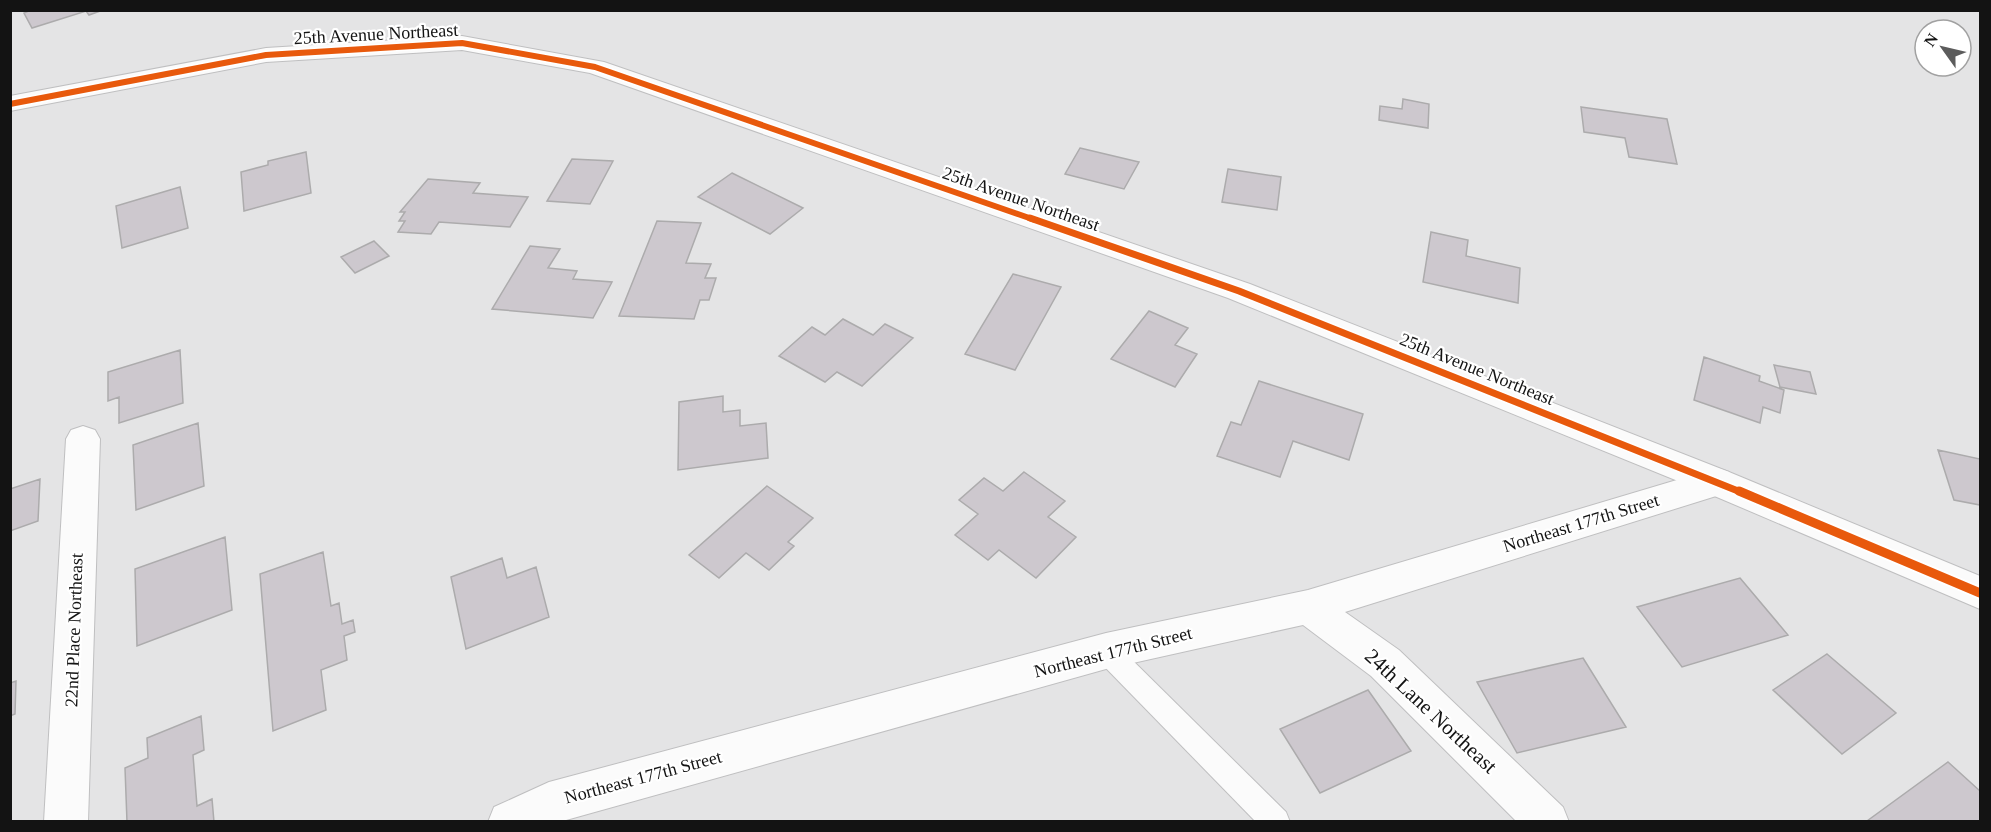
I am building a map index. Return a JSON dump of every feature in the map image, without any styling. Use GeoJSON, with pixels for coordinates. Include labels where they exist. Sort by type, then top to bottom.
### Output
{"type":"FeatureCollection","features":[{"type":"Feature","properties":{"kind":"street","name":"25th Avenue Northeast"},"geometry":{"type":"LineString","coordinates":[[10,104],[266,55],[462,43],[595,67],[1239,291],[1717,482],[1980,593]]}},
{"type":"Feature","properties":{"kind":"street","name":"22nd Place Northeast"},"geometry":{"type":"LineString","coordinates":[[66,822],[83,439]]}},
{"type":"Feature","properties":{"kind":"street","name":"Northeast 177th Street"},"geometry":{"type":"LineString","coordinates":[[510,822],[549,803],[1106,651],[1308,607],[1717,482]]}},
{"type":"Feature","properties":{"kind":"street","name":"24th Lane Northeast"},"geometry":{"type":"LineString","coordinates":[[1308,607],[1385,663],[1548,822]]}},
{"type":"Feature","properties":{"kind":"lane"},"geometry":{"type":"LineString","coordinates":[[1106,651],[1276,822]]}},
{"type":"Feature","properties":{"kind":"building"},"geometry":{"type":"Polygon","coordinates":[[[31,10],[103,10],[89,15],[86,11],[32,28],[24,13],[31,10]]]}},
{"type":"Feature","properties":{"kind":"building"},"geometry":{"type":"Polygon","coordinates":[[[1403,99],[1429,104],[1428,128],[1379,120],[1380,106],[1402,109],[1403,99]]]}},
{"type":"Feature","properties":{"kind":"building"},"geometry":{"type":"Polygon","coordinates":[[[1581,107],[1667,119],[1677,164],[1629,157],[1625,138],[1584,132],[1581,107]]]}},
{"type":"Feature","properties":{"kind":"building"},"geometry":{"type":"Polygon","coordinates":[[[1080,148],[1139,162],[1124,189],[1065,174],[1080,148]]]}},
{"type":"Feature","properties":{"kind":"building"},"geometry":{"type":"Polygon","coordinates":[[[306,152],[311,193],[244,211],[241,172],[268,165],[268,161],[306,152]]]}},
{"type":"Feature","properties":{"kind":"building"},"geometry":{"type":"Polygon","coordinates":[[[572,159],[613,161],[590,204],[547,201],[572,159]]]}},
{"type":"Feature","properties":{"kind":"building"},"geometry":{"type":"Polygon","coordinates":[[[1228,169],[1281,177],[1277,210],[1222,202],[1228,169]]]}},
{"type":"Feature","properties":{"kind":"building"},"geometry":{"type":"Polygon","coordinates":[[[732,173],[803,208],[770,234],[698,197],[732,173]]]}},
{"type":"Feature","properties":{"kind":"building"},"geometry":{"type":"Polygon","coordinates":[[[428,179],[480,183],[473,193],[528,197],[510,227],[439,222],[431,234],[398,232],[405,221],[399,221],[405,212],[400,212],[428,179]]]}},
{"type":"Feature","properties":{"kind":"building"},"geometry":{"type":"Polygon","coordinates":[[[180,187],[188,228],[122,248],[116,206],[180,187]]]}},
{"type":"Feature","properties":{"kind":"building"},"geometry":{"type":"Polygon","coordinates":[[[657,221],[701,223],[686,263],[711,264],[705,278],[716,278],[709,300],[700,300],[694,319],[619,316],[657,221]]]}},
{"type":"Feature","properties":{"kind":"building"},"geometry":{"type":"Polygon","coordinates":[[[1431,232],[1468,240],[1466,256],[1520,268],[1518,303],[1423,282],[1431,232]]]}},
{"type":"Feature","properties":{"kind":"building"},"geometry":{"type":"Polygon","coordinates":[[[374,241],[389,256],[355,273],[341,257],[374,241]]]}},
{"type":"Feature","properties":{"kind":"building"},"geometry":{"type":"Polygon","coordinates":[[[530,246],[560,249],[548,268],[577,271],[573,279],[612,282],[593,318],[492,309],[530,246]]]}},
{"type":"Feature","properties":{"kind":"building"},"geometry":{"type":"Polygon","coordinates":[[[1013,274],[1061,287],[1015,370],[965,354],[1013,274]]]}},
{"type":"Feature","properties":{"kind":"building"},"geometry":{"type":"Polygon","coordinates":[[[1149,311],[1188,328],[1175,345],[1197,354],[1175,387],[1111,359],[1149,311]]]}},
{"type":"Feature","properties":{"kind":"building"},"geometry":{"type":"Polygon","coordinates":[[[843,319],[873,335],[885,324],[913,338],[862,386],[837,372],[825,382],[779,356],[812,327],[825,335],[843,319]]]}},
{"type":"Feature","properties":{"kind":"building"},"geometry":{"type":"Polygon","coordinates":[[[180,350],[183,403],[119,423],[119,397],[108,401],[108,372],[180,350]]]}},
{"type":"Feature","properties":{"kind":"building"},"geometry":{"type":"Polygon","coordinates":[[[1704,357],[1760,376],[1759,381],[1784,390],[1780,413],[1763,407],[1760,423],[1694,400],[1704,357]]]}},
{"type":"Feature","properties":{"kind":"building"},"geometry":{"type":"Polygon","coordinates":[[[1774,365],[1810,372],[1816,394],[1780,387],[1774,365]]]}},
{"type":"Feature","properties":{"kind":"building"},"geometry":{"type":"Polygon","coordinates":[[[1259,381],[1363,414],[1349,460],[1293,441],[1280,477],[1217,456],[1231,422],[1241,425],[1259,381]]]}},
{"type":"Feature","properties":{"kind":"building"},"geometry":{"type":"Polygon","coordinates":[[[723,396],[723,412],[740,410],[740,426],[766,423],[768,458],[678,470],[679,402],[723,396]]]}},
{"type":"Feature","properties":{"kind":"building"},"geometry":{"type":"Polygon","coordinates":[[[198,423],[204,486],[136,510],[133,445],[198,423]]]}},
{"type":"Feature","properties":{"kind":"building"},"geometry":{"type":"Polygon","coordinates":[[[1938,450],[1980,459],[1980,505],[1954,500],[1938,450]]]}},
{"type":"Feature","properties":{"kind":"building"},"geometry":{"type":"Polygon","coordinates":[[[1024,472],[1065,501],[1048,517],[1076,537],[1036,578],[999,550],[988,560],[955,535],[978,514],[959,500],[984,478],[1003,491],[1024,472]]]}},
{"type":"Feature","properties":{"kind":"building"},"geometry":{"type":"Polygon","coordinates":[[[40,479],[38,521],[10,531],[10,489],[40,479]]]}},
{"type":"Feature","properties":{"kind":"building"},"geometry":{"type":"Polygon","coordinates":[[[767,486],[813,518],[788,542],[794,546],[769,570],[746,553],[719,578],[689,555],[767,486]]]}},
{"type":"Feature","properties":{"kind":"building"},"geometry":{"type":"Polygon","coordinates":[[[225,537],[232,610],[137,646],[135,569],[225,537]]]}},
{"type":"Feature","properties":{"kind":"building"},"geometry":{"type":"Polygon","coordinates":[[[323,552],[331,606],[339,603],[342,624],[353,620],[355,632],[344,636],[347,660],[321,670],[326,710],[273,731],[260,574],[323,552]]]}},
{"type":"Feature","properties":{"kind":"building"},"geometry":{"type":"Polygon","coordinates":[[[502,558],[507,578],[536,567],[549,617],[466,649],[451,577],[502,558]]]}},
{"type":"Feature","properties":{"kind":"building"},"geometry":{"type":"Polygon","coordinates":[[[1740,578],[1788,635],[1682,667],[1637,607],[1740,578]]]}},
{"type":"Feature","properties":{"kind":"building"},"geometry":{"type":"Polygon","coordinates":[[[1827,654],[1896,713],[1842,754],[1773,690],[1827,654]]]}},
{"type":"Feature","properties":{"kind":"building"},"geometry":{"type":"Polygon","coordinates":[[[1583,658],[1626,727],[1517,753],[1477,682],[1583,658]]]}},
{"type":"Feature","properties":{"kind":"building"},"geometry":{"type":"Polygon","coordinates":[[[16,681],[15,714],[10,716],[10,683],[16,681]]]}},
{"type":"Feature","properties":{"kind":"building"},"geometry":{"type":"Polygon","coordinates":[[[1368,690],[1411,751],[1320,793],[1280,729],[1368,690]]]}},
{"type":"Feature","properties":{"kind":"building"},"geometry":{"type":"Polygon","coordinates":[[[201,716],[204,750],[193,755],[197,806],[212,799],[214,822],[127,822],[125,768],[148,758],[147,738],[201,716]]]}},
{"type":"Feature","properties":{"kind":"building"},"geometry":{"type":"Polygon","coordinates":[[[1948,762],[1980,791],[1980,822],[1867,821],[1948,762]]]}},
{"type":"Feature","properties":{"kind":"cycle path"},"geometry":{"type":"LineString","coordinates":[[10,104],[266,55],[462,43],[595,67],[1239,291],[1717,482],[1980,593]]}}]}
